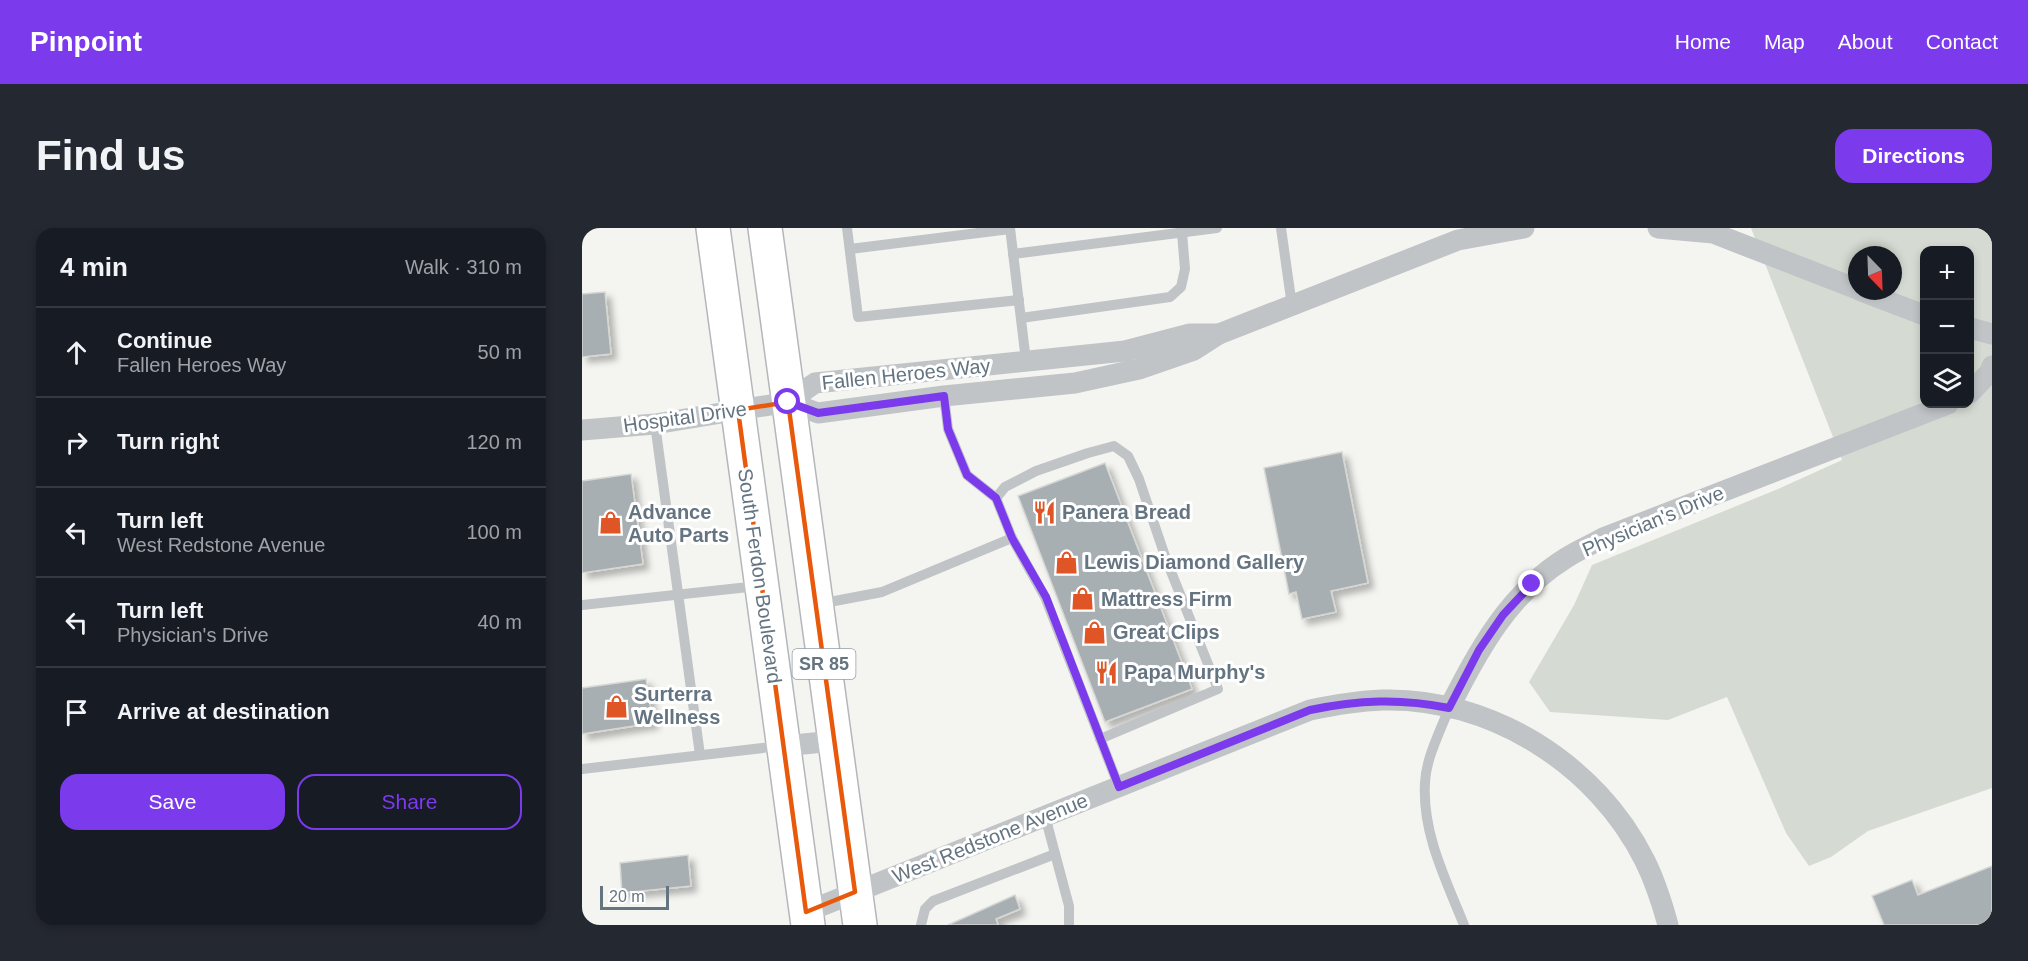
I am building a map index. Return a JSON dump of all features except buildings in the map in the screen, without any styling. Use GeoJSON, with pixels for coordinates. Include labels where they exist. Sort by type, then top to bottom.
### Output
{"type":"FeatureCollection","features":[{"type":"Feature","properties":{"kind":"main road","name":"South Ferdon Boulevard"},"geometry":{"type":"LineString","coordinates":[[713,228],[807,919]]}},
{"type":"Feature","properties":{"kind":"main road","name":"SR 85"},"geometry":{"type":"LineString","coordinates":[[765,228],[860,925]]}},
{"type":"Feature","properties":{"kind":"street","name":"Fallen Heroes Way"},"geometry":{"type":"LineString","coordinates":[[788,402],[818,413],[944,396],[1075,383],[1139,369],[1194,350],[1219,334],[1458,240],[1519,228]]}},
{"type":"Feature","properties":{"kind":"street"},"geometry":{"type":"LineString","coordinates":[[1658,228],[1713,231],[1848,286]]}},
{"type":"Feature","properties":{"kind":"street"},"geometry":{"type":"LineString","coordinates":[[1885,300],[1920,313]]}},
{"type":"Feature","properties":{"kind":"street"},"geometry":{"type":"LineString","coordinates":[[1974,329],[1992,334]]}},
{"type":"Feature","properties":{"kind":"street","name":"Fallen Heroes Way"},"geometry":{"type":"LineString","coordinates":[[788,402],[815,383],[1125,351],[1190,334],[1219,334]]}},
{"type":"Feature","properties":{"kind":"street"},"geometry":{"type":"LineString","coordinates":[[1974,389],[1990,372],[1992,366]]}},
{"type":"Feature","properties":{"kind":"street","name":"Hospital Drive"},"geometry":{"type":"LineString","coordinates":[[582,430],[655,424],[788,402]]}},
{"type":"Feature","properties":{"kind":"street","name":"Physician's Drive"},"geometry":{"type":"LineString","coordinates":[[1449,708],[1479,650],[1503,615],[1532,584],[1565,558],[1603,538],[1924,409]]}},
{"type":"Feature","properties":{"kind":"street","name":"West Redstone Avenue"},"geometry":{"type":"LineString","coordinates":[[807,919],[855,892],[1310,710],[1383,700],[1449,708],[1497,723],[1537,743],[1564,762],[1595,789],[1624,825],[1645,860],[1662,900],[1668,925]]}},
{"type":"Feature","properties":{"kind":"street"},"geometry":{"type":"LineString","coordinates":[[783,746],[834,741]]}},
{"type":"Feature","properties":{"kind":"lane"},"geometry":{"type":"LineString","coordinates":[[847,228],[858,317],[1019,300]]}},
{"type":"Feature","properties":{"kind":"lane"},"geometry":{"type":"LineString","coordinates":[[1013,254],[1217,228]]}},
{"type":"Feature","properties":{"kind":"lane"},"geometry":{"type":"LineString","coordinates":[[1281,228],[1292,306]]}},
{"type":"Feature","properties":{"kind":"lane"},"geometry":{"type":"LineString","coordinates":[[850,249],[1010,229],[1026,361]]}},
{"type":"Feature","properties":{"kind":"lane"},"geometry":{"type":"LineString","coordinates":[[1021,318],[1170,297],[1181,287],[1185,269],[1182,232]]}},
{"type":"Feature","properties":{"kind":"lane"},"geometry":{"type":"LineString","coordinates":[[944,396],[948,429],[967,475],[996,498],[1012,538],[1046,597],[1119,787]]}},
{"type":"Feature","properties":{"kind":"lane"},"geometry":{"type":"LineString","coordinates":[[655,424],[700,755]]}},
{"type":"Feature","properties":{"kind":"lane"},"geometry":{"type":"LineString","coordinates":[[996,498],[1005,487],[1036,471],[1114,446],[1128,456],[1139,479],[1166,559],[1218,689],[1100,739]]}},
{"type":"Feature","properties":{"kind":"lane"},"geometry":{"type":"LineString","coordinates":[[816,605],[882,592],[1012,538]]}},
{"type":"Feature","properties":{"kind":"lane"},"geometry":{"type":"LineString","coordinates":[[582,606],[761,585]]}},
{"type":"Feature","properties":{"kind":"lane"},"geometry":{"type":"LineString","coordinates":[[1449,708],[1429,761],[1425,783],[1426,809],[1434,852],[1464,925]]}},
{"type":"Feature","properties":{"kind":"lane"},"geometry":{"type":"LineString","coordinates":[[582,769],[783,746]]}},
{"type":"Feature","properties":{"kind":"lane"},"geometry":{"type":"LineString","coordinates":[[1045,816],[1069,906],[1069,925]]}},
{"type":"Feature","properties":{"kind":"lane"},"geometry":{"type":"LineString","coordinates":[[921,925],[925,909],[933,901],[1055,854]]}},
{"type":"Feature","properties":{"kind":"highlighted area"},"geometry":{"type":"Polygon","coordinates":[[[788,402],[855,892],[806,912],[738,410],[788,402]]]}},
{"type":"Feature","properties":{"kind":"shaded area"},"geometry":{"type":"Polygon","coordinates":[[[1751,228],[1992,228],[1992,788],[1868,831],[1831,857],[1809,866],[1786,833],[1727,697],[1668,720],[1550,712],[1529,682],[1574,605],[1592,565],[1778,489],[1842,460],[1751,228]]]}},
{"type":"Feature","properties":{"kind":"place","name":"Panera Bread"},"geometry":{"type":"Point","coordinates":[1044,512]}},
{"type":"Feature","properties":{"kind":"place","name":"Advance Auto Parts"},"geometry":{"type":"Point","coordinates":[610,523]}},
{"type":"Feature","properties":{"kind":"place","name":"Lewis Diamond Gallery"},"geometry":{"type":"Point","coordinates":[1066,562]}},
{"type":"Feature","properties":{"kind":"place","name":"Mattress Firm"},"geometry":{"type":"Point","coordinates":[1083,599]}},
{"type":"Feature","properties":{"kind":"place","name":"Great Clips"},"geometry":{"type":"Point","coordinates":[1095,632]}},
{"type":"Feature","properties":{"kind":"place","name":"Papa Murphy's"},"geometry":{"type":"Point","coordinates":[1106,672]}},
{"type":"Feature","properties":{"kind":"place","name":"Surterra Wellness"},"geometry":{"type":"Point","coordinates":[616,706]}},
{"type":"Feature","properties":{"kind":"route"},"geometry":{"type":"LineString","coordinates":[[788,402],[818,413],[944,396],[948,429],[967,475],[996,498],[1012,538],[1046,597],[1119,787],[1310,710],[1383,700],[1449,708],[1479,650],[1503,615],[1532,584]]}}]}
